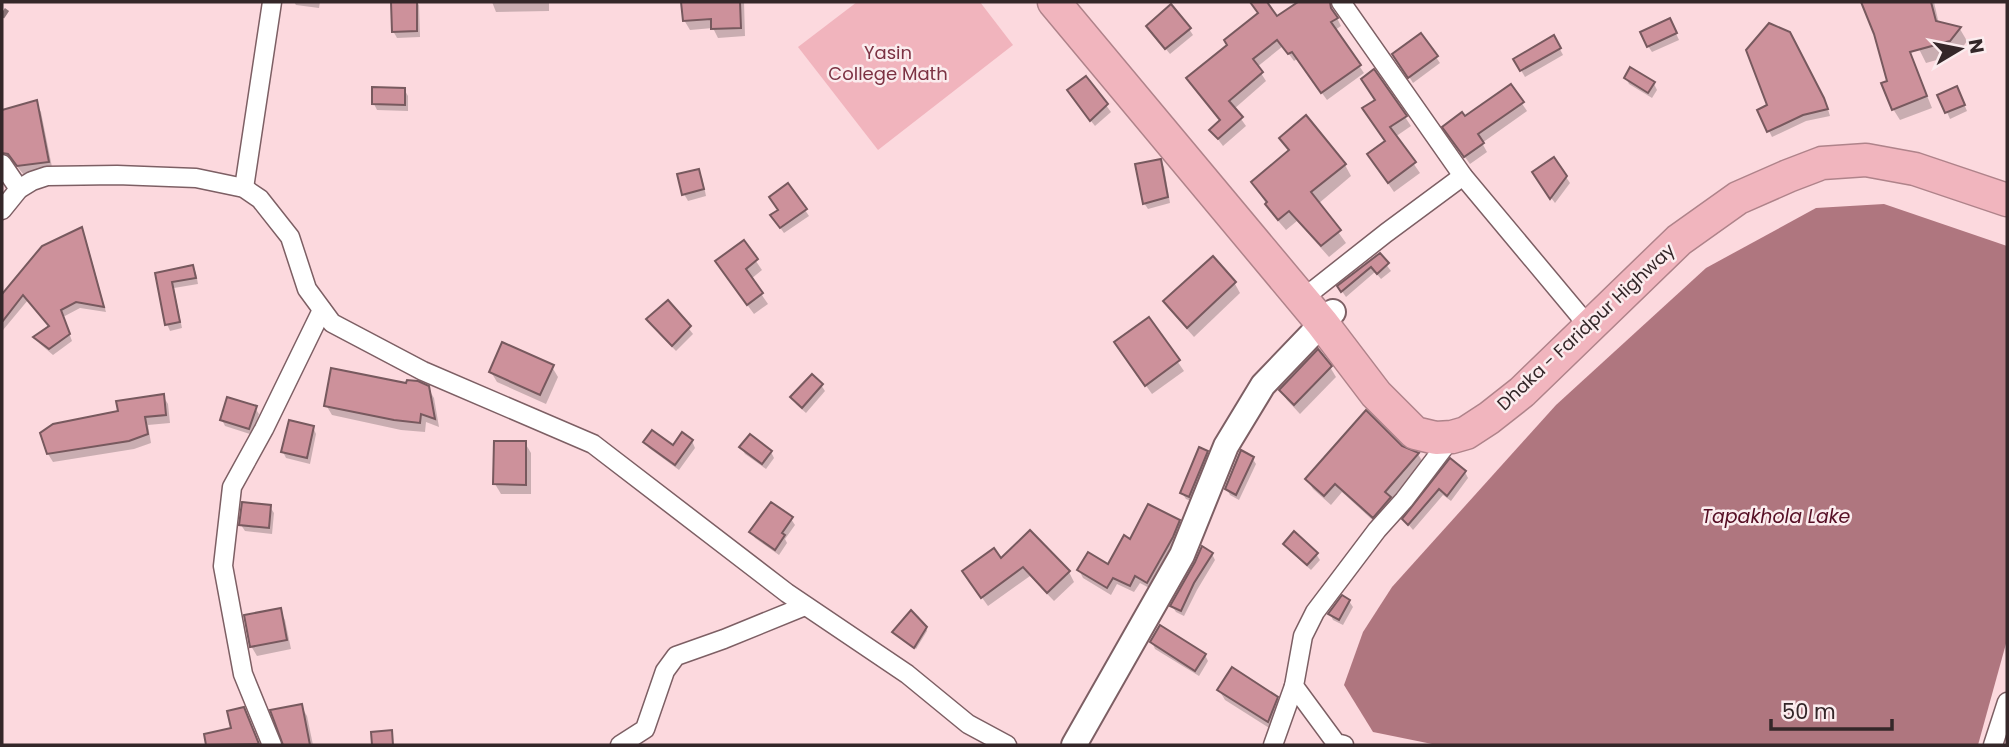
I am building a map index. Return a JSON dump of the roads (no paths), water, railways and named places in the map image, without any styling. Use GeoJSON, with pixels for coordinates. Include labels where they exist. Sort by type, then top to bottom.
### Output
{"type":"FeatureCollection","features":[{"type":"Feature","properties":{"kind":"highway","name":"Dhaka - Faridpur Highway"},"geometry":{"type":"LineString","coordinates":[[1054,2],[1161,119],[1215,169],[1386,385],[1424,419],[1448,421],[1481,407],[1513,382],[1670,229],[1819,149],[1867,146],[1919,156],[2007,186]]}},
{"type":"Feature","properties":{"kind":"highway","name":"Dhaka - Faridpur Highway"},"geometry":{"type":"LineString","coordinates":[[1077,2],[1161,119]]}},
{"type":"Feature","properties":{"kind":"highway","name":"Dhaka - Faridpur Highway"},"geometry":{"type":"LineString","coordinates":[[1323,308],[1376,394],[1415,433],[1436,438],[1452,437],[1466,433],[1522,392],[1679,240],[1735,192],[1822,163],[1866,160],[1916,169],[2007,200]]}},
{"type":"Feature","properties":{"kind":"main road"},"geometry":{"type":"LineString","coordinates":[[1074,745],[1182,555],[1226,446],[1263,385],[1323,308]]}},
{"type":"Feature","properties":{"kind":"street"},"geometry":{"type":"LineString","coordinates":[[244,188],[272,2]]}},
{"type":"Feature","properties":{"kind":"street"},"geometry":{"type":"LineString","coordinates":[[1341,2],[1462,176],[1580,316]]}},
{"type":"Feature","properties":{"kind":"street"},"geometry":{"type":"LineString","coordinates":[[2,164],[19,189]]}},
{"type":"Feature","properties":{"kind":"street"},"geometry":{"type":"LineString","coordinates":[[2,210],[19,189],[47,176],[196,178],[244,188],[260,199],[290,237],[307,289],[332,323],[423,371],[593,444],[806,606],[907,674],[968,724],[1007,745]]}},
{"type":"Feature","properties":{"kind":"street"},"geometry":{"type":"LineString","coordinates":[[1323,308],[1386,233],[1462,176]]}},
{"type":"Feature","properties":{"kind":"street"},"geometry":{"type":"LineString","coordinates":[[272,745],[243,674],[223,566],[232,487],[323,310]]}},
{"type":"Feature","properties":{"kind":"street"},"geometry":{"type":"LineString","coordinates":[[1273,745],[1294,686],[1303,636],[1315,612],[1452,437]]}},
{"type":"Feature","properties":{"kind":"street"},"geometry":{"type":"LineString","coordinates":[[620,745],[645,729],[665,671],[676,656],[806,606]]}},
{"type":"Feature","properties":{"kind":"street"},"geometry":{"type":"LineString","coordinates":[[1294,686],[1336,743],[1344,745]]}},
{"type":"Feature","properties":{"kind":"street"},"geometry":{"type":"LineString","coordinates":[[1993,745],[2007,702]]}},
{"type":"Feature","properties":{"kind":"water","name":"Tapakhola Lake"},"geometry":{"type":"Polygon","coordinates":[[[1884,204],[2007,246],[2007,640],[1978,745],[1437,745],[1373,732],[1344,685],[1363,632],[1392,587],[1556,405],[1706,268],[1816,208],[1884,204]]]}},
{"type":"Feature","properties":{"kind":"railway"},"geometry":{"type":"LineString","coordinates":[[2,17],[12,2]]}},
{"type":"Feature","properties":{"kind":"park label","name":"Yasin College Math"},"geometry":{"type":"Point","coordinates":[888,63]}}]}
